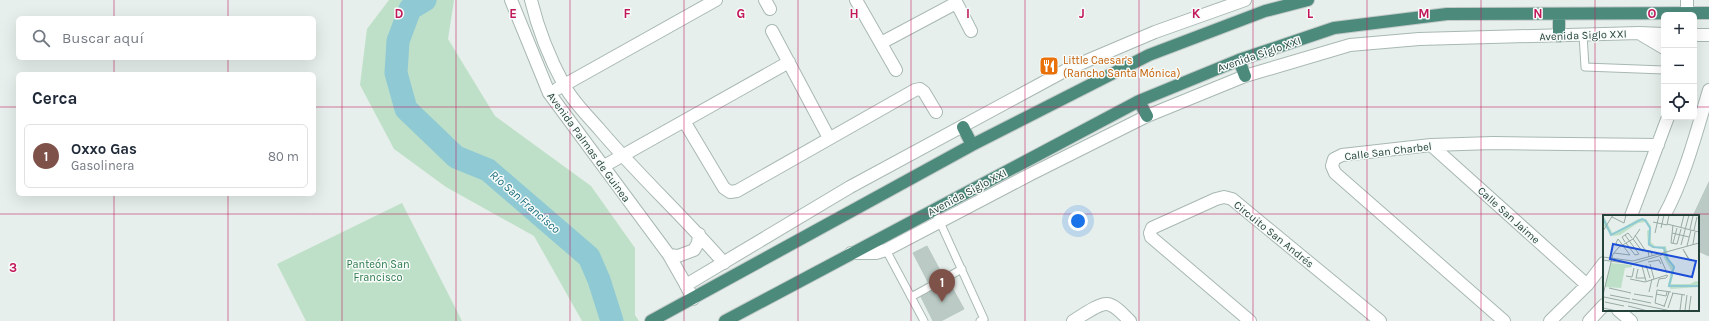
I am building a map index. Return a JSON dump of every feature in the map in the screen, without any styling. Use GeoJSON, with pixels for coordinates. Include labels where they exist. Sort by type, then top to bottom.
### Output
{"type":"FeatureCollection","features":[{"type":"Feature","properties":{"kind":"highway"},"geometry":{"type":"LineString","coordinates":[[651,321],[972,145],[1148,55],[1265,11],[1308,0]]}},
{"type":"Feature","properties":{"kind":"highway","name":"Avenida Siglo XXI"},"geometry":{"type":"LineString","coordinates":[[1697,14],[1709,13]]}},
{"type":"Feature","properties":{"kind":"highway","name":"Avenida Siglo XXI"},"geometry":{"type":"LineString","coordinates":[[725,321],[1139,101],[1239,60],[1334,28],[1447,14],[1661,14]]}},
{"type":"Feature","properties":{"kind":"highway"},"geometry":{"type":"LineString","coordinates":[[1559,14],[1559,36]]}},
{"type":"Feature","properties":{"kind":"highway"},"geometry":{"type":"LineString","coordinates":[[1239,60],[1245,76]]}},
{"type":"Feature","properties":{"kind":"highway"},"geometry":{"type":"LineString","coordinates":[[1139,101],[1147,116]]}},
{"type":"Feature","properties":{"kind":"highway"},"geometry":{"type":"LineString","coordinates":[[963,127],[972,145]]}},
{"type":"Feature","properties":{"kind":"street","name":"Avenida Palmas de Guinea"},"geometry":{"type":"LineString","coordinates":[[511,0],[549,94],[669,255],[686,285]]}},
{"type":"Feature","properties":{"kind":"street"},"geometry":{"type":"LineString","coordinates":[[549,94],[716,0]]}},
{"type":"Feature","properties":{"kind":"street"},"geometry":{"type":"LineString","coordinates":[[856,0],[896,70]]}},
{"type":"Feature","properties":{"kind":"street"},"geometry":{"type":"LineString","coordinates":[[693,298],[686,285],[850,187],[1070,68],[1155,32],[1245,0]]}},
{"type":"Feature","properties":{"kind":"street"},"geometry":{"type":"LineString","coordinates":[[1687,0],[1687,12]]}},
{"type":"Feature","properties":{"kind":"street","name":"Avenida Palmas de Guinea"},"geometry":{"type":"LineString","coordinates":[[533,1],[544,40],[564,85],[572,98],[622,156],[699,234],[724,263]]}},
{"type":"Feature","properties":{"kind":"street"},"geometry":{"type":"LineString","coordinates":[[881,43],[956,2],[971,32]]}},
{"type":"Feature","properties":{"kind":"street"},"geometry":{"type":"LineString","coordinates":[[772,31],[829,138]]}},
{"type":"Feature","properties":{"kind":"street"},"geometry":{"type":"LineString","coordinates":[[1639,33],[1661,46]]}},
{"type":"Feature","properties":{"kind":"street","name":"Avenida Siglo XXI"},"geometry":{"type":"LineString","coordinates":[[851,253],[876,253],[886,250],[1030,174],[1147,116],[1245,76],[1350,45],[1419,39],[1639,33],[1661,34]]}},
{"type":"Feature","properties":{"kind":"street"},"geometry":{"type":"LineString","coordinates":[[1697,35],[1709,35]]}},
{"type":"Feature","properties":{"kind":"street"},"geometry":{"type":"LineString","coordinates":[[604,166],[789,62]]}},
{"type":"Feature","properties":{"kind":"street"},"geometry":{"type":"LineString","coordinates":[[684,121],[724,188],[730,192],[737,191],[915,90],[920,89],[924,92],[936,112]]}},
{"type":"Feature","properties":{"kind":"street"},"geometry":{"type":"LineString","coordinates":[[1665,215],[1692,147],[1709,90]]}},
{"type":"Feature","properties":{"kind":"street"},"geometry":{"type":"LineString","coordinates":[[1631,215],[1667,120]]}},
{"type":"Feature","properties":{"kind":"street","name":"Calle San Charbel"},"geometry":{"type":"LineString","coordinates":[[1504,321],[1335,173],[1332,166],[1334,159],[1342,155],[1431,145],[1493,143],[1658,145]]}},
{"type":"Feature","properties":{"kind":"street","name":"Calle San Jaime"},"geometry":{"type":"LineString","coordinates":[[1431,145],[1587,285]]}},
{"type":"Feature","properties":{"kind":"street","name":"Circuito San Andrés"},"geometry":{"type":"LineString","coordinates":[[1250,321],[1151,238],[1150,233],[1152,228],[1216,199],[1224,197],[1232,199],[1380,321]]}},
{"type":"Feature","properties":{"kind":"street"},"geometry":{"type":"LineString","coordinates":[[669,255],[682,255],[694,250],[698,243],[699,234]]}},
{"type":"Feature","properties":{"kind":"street"},"geometry":{"type":"LineString","coordinates":[[1550,321],[1587,285],[1603,264]]}},
{"type":"Feature","properties":{"kind":"street"},"geometry":{"type":"LineString","coordinates":[[1073,321],[1098,306],[1107,304],[1115,307],[1130,321]]}},
{"type":"Feature","properties":{"kind":"street"},"geometry":{"type":"LineString","coordinates":[[1589,321],[1603,306]]}},
{"type":"Feature","properties":{"kind":"street"},"geometry":{"type":"LineString","coordinates":[[1619,311],[1631,321]]}},
{"type":"Feature","properties":{"kind":"lane"},"geometry":{"type":"LineString","coordinates":[[1583,35],[1585,67],[1661,70]]}},
{"type":"Feature","properties":{"kind":"lane"},"geometry":{"type":"LineString","coordinates":[[934,209],[984,319],[980,321]]}},
{"type":"Feature","properties":{"kind":"lane"},"geometry":{"type":"LineString","coordinates":[[886,250],[924,321]]}},
{"type":"Feature","properties":{"kind":"lane"},"geometry":{"type":"LineString","coordinates":[[911,297],[962,269]]}},
{"type":"Feature","properties":{"kind":"green space"},"geometry":{"type":"Polygon","coordinates":[[[389,0],[454,0],[448,39],[495,116],[591,186],[635,248],[635,315],[639,321],[582,321],[534,236],[446,187],[394,149],[360,85],[367,29],[389,0]]]}},
{"type":"Feature","properties":{"kind":"green space","name":"Panteón San Francisco"},"geometry":{"type":"Polygon","coordinates":[[[402,203],[462,321],[306,321],[277,264],[402,203]]]}},
{"type":"Feature","properties":{"kind":"building"},"geometry":{"type":"Polygon","coordinates":[[[1709,182],[1709,256],[1699,251],[1699,215],[1693,215],[1709,182]]]}},
{"type":"Feature","properties":{"kind":"building"},"geometry":{"type":"Polygon","coordinates":[[[927,246],[942,274],[928,282],[913,253],[927,246]]]}},
{"type":"Feature","properties":{"kind":"building"},"geometry":{"type":"Polygon","coordinates":[[[949,282],[964,309],[941,321],[933,321],[921,297],[949,282]]]}},
{"type":"Feature","properties":{"kind":"waterway","name":"Río San Francisco"},"geometry":{"type":"LineString","coordinates":[[425,0],[410,9],[398,41],[396,73],[406,109],[456,157],[488,170],[589,257],[599,280],[612,321]]}},
{"type":"Feature","properties":{"kind":"place","name":"Little Caesar's (Rancho Santa Mónica)"},"geometry":{"type":"Point","coordinates":[1049,66]}},
{"type":"Feature","properties":{"kind":"place","name":"Oxxo Gas"},"geometry":{"type":"Point","coordinates":[942,302]}}]}
